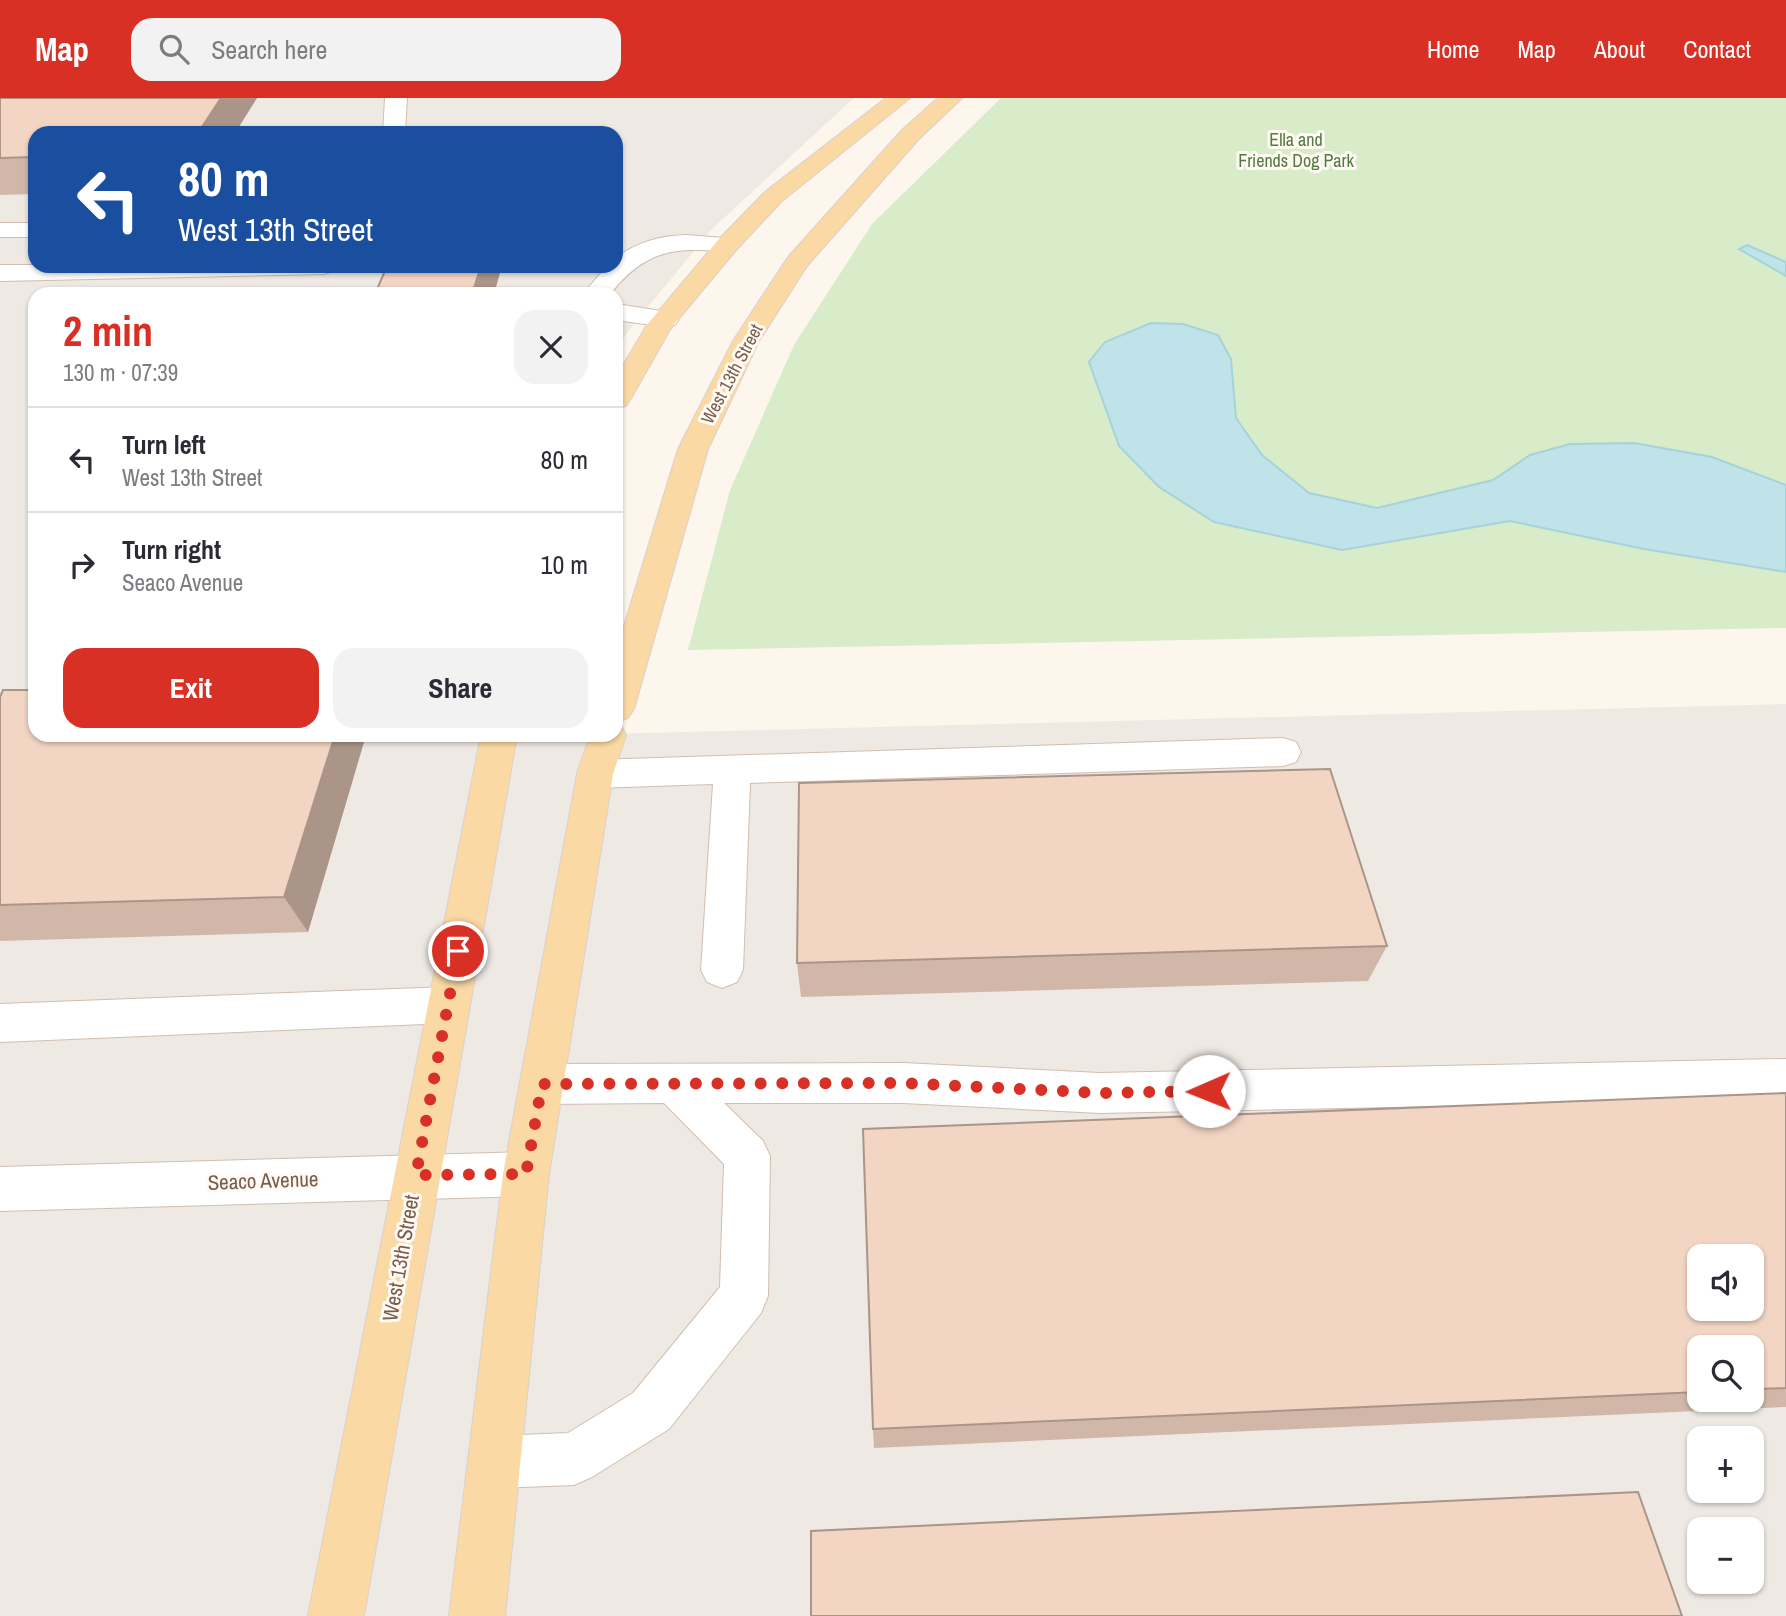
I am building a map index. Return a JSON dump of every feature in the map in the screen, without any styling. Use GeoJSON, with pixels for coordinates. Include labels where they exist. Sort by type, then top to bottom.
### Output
{"type":"FeatureCollection","features":[{"type":"Feature","properties":{"kind":"main road"},"geometry":{"type":"LineString","coordinates":[[623,387],[666,319],[728,244],[774,196],[899,98]]}},
{"type":"Feature","properties":{"kind":"main road","name":"West 13th Street"},"geometry":{"type":"LineString","coordinates":[[623,685],[693,449],[746,341],[797,262],[910,135],[951,98]]}},
{"type":"Feature","properties":{"kind":"main road","name":"West 13th Street"},"geometry":{"type":"LineString","coordinates":[[336,1616],[498,742]]}},
{"type":"Feature","properties":{"kind":"main road"},"geometry":{"type":"LineString","coordinates":[[477,1616],[526,1174],[601,755]]}},
{"type":"Feature","properties":{"kind":"lane"},"geometry":{"type":"LineString","coordinates":[[394,126],[396,98]]}},
{"type":"Feature","properties":{"kind":"lane"},"geometry":{"type":"LineString","coordinates":[[0,230],[28,230]]}},
{"type":"Feature","properties":{"kind":"lane"},"geometry":{"type":"LineString","coordinates":[[623,265],[646,248],[678,240],[728,244]]}},
{"type":"Feature","properties":{"kind":"lane"},"geometry":{"type":"LineString","coordinates":[[0,273],[28,272]]}},
{"type":"Feature","properties":{"kind":"lane"},"geometry":{"type":"LineString","coordinates":[[601,287],[612,273]]}},
{"type":"Feature","properties":{"kind":"lane"},"geometry":{"type":"LineString","coordinates":[[623,313],[666,319]]}},
{"type":"Feature","properties":{"kind":"lane"},"geometry":{"type":"LineString","coordinates":[[601,755],[732,770],[1283,752]]}},
{"type":"Feature","properties":{"kind":"lane"},"geometry":{"type":"LineString","coordinates":[[722,970],[732,770]]}},
{"type":"Feature","properties":{"kind":"lane"},"geometry":{"type":"LineString","coordinates":[[0,1023],[448,1005]]}},
{"type":"Feature","properties":{"kind":"lane"},"geometry":{"type":"LineString","coordinates":[[542,1084],[903,1083],[1100,1093],[1786,1079]]}},
{"type":"Feature","properties":{"kind":"lane"},"geometry":{"type":"LineString","coordinates":[[494,1462],[574,1459],[651,1411],[744,1296],[747,1156],[673,1083]]}},
{"type":"Feature","properties":{"kind":"lane","name":"Seaco Avenue"},"geometry":{"type":"LineString","coordinates":[[0,1189],[416,1175],[526,1174]]}},
{"type":"Feature","properties":{"kind":"shaded area"},"geometry":{"type":"Polygon","coordinates":[[[0,98],[854,98],[712,229],[623,340],[623,287],[28,287],[28,742],[623,742],[623,734],[1786,704],[1786,1616],[0,1616],[0,98]]]}},
{"type":"Feature","properties":{"kind":"green space","name":"Ella and Friends Dog Park"},"geometry":{"type":"Polygon","coordinates":[[[1001,98],[1786,98],[1786,628],[688,650],[730,490],[794,345],[872,224],[1001,98]]]}},
{"type":"Feature","properties":{"kind":"water"},"geometry":{"type":"Polygon","coordinates":[[[1747,245],[1786,262],[1786,276],[1739,249],[1747,245]]]}},
{"type":"Feature","properties":{"kind":"water"},"geometry":{"type":"Polygon","coordinates":[[[1151,323],[1183,324],[1218,335],[1231,359],[1236,418],[1262,455],[1309,493],[1377,508],[1493,480],[1530,455],[1570,444],[1634,443],[1712,457],[1786,485],[1786,572],[1644,549],[1510,521],[1342,550],[1214,522],[1159,487],[1119,446],[1089,362],[1105,342],[1151,323]]]}},
{"type":"Feature","properties":{"kind":"building"},"geometry":{"type":"Polygon","coordinates":[[[0,98],[221,98],[203,126],[28,126],[28,157],[0,158],[0,98]]]}},
{"type":"Feature","properties":{"kind":"building"},"geometry":{"type":"Polygon","coordinates":[[[384,273],[479,273],[474,287],[378,287],[384,273]]]}},
{"type":"Feature","properties":{"kind":"building"},"geometry":{"type":"Polygon","coordinates":[[[3,690],[28,690],[28,742],[333,742],[284,897],[0,905],[0,697],[3,690]]]}},
{"type":"Feature","properties":{"kind":"building"},"geometry":{"type":"Polygon","coordinates":[[[1330,769],[1387,946],[797,963],[799,783],[1330,769]]]}},
{"type":"Feature","properties":{"kind":"building"},"geometry":{"type":"Polygon","coordinates":[[[1786,1093],[1786,1388],[1764,1389],[1764,1335],[1687,1335],[1687,1393],[873,1429],[863,1129],[1786,1093]]]}},
{"type":"Feature","properties":{"kind":"building"},"geometry":{"type":"Polygon","coordinates":[[[1638,1492],[1682,1616],[811,1616],[811,1531],[1638,1492]]]}},
{"type":"Feature","properties":{"kind":"route"},"geometry":{"type":"LineString","coordinates":[[458,951],[416,1175],[526,1174],[542,1084],[903,1083],[1100,1093],[1209,1091]]}}]}
